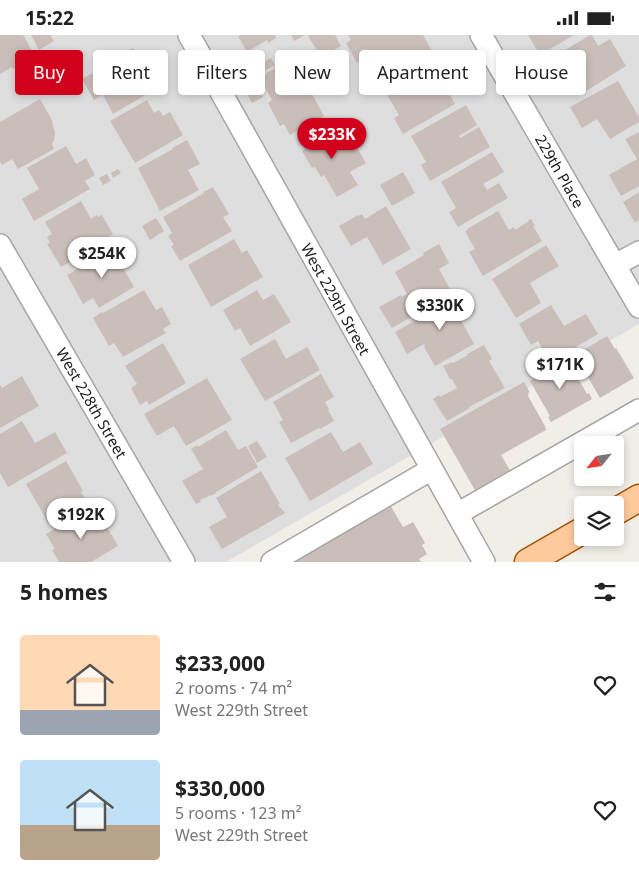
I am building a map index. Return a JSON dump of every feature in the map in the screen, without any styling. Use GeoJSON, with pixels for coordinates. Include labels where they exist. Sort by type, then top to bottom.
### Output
{"type":"FeatureCollection","features":[{"type":"Feature","properties":{"kind":"main road"},"geometry":{"type":"LineString","coordinates":[[624,507],[639,498]]}},
{"type":"Feature","properties":{"kind":"main road"},"geometry":{"type":"LineString","coordinates":[[528,562],[574,536]]}},
{"type":"Feature","properties":{"kind":"street","name":"West 229th Street"},"geometry":{"type":"LineString","coordinates":[[189,35],[484,562]]}},
{"type":"Feature","properties":{"kind":"street","name":"229th Place"},"geometry":{"type":"LineString","coordinates":[[481,35],[639,307]]}},
{"type":"Feature","properties":{"kind":"street","name":"West 228th Street"},"geometry":{"type":"LineString","coordinates":[[0,245],[184,562]]}},
{"type":"Feature","properties":{"kind":"street"},"geometry":{"type":"LineString","coordinates":[[615,265],[639,252]]}},
{"type":"Feature","properties":{"kind":"street"},"geometry":{"type":"LineString","coordinates":[[457,514],[639,410]]}},
{"type":"Feature","properties":{"kind":"street"},"geometry":{"type":"LineString","coordinates":[[272,562],[432,469]]}},
{"type":"Feature","properties":{"kind":"shaded area"},"geometry":{"type":"Polygon","coordinates":[[[0,35],[639,35],[639,324],[226,562],[0,562],[0,35]]]}},
{"type":"Feature","properties":{"kind":"building"},"geometry":{"type":"Polygon","coordinates":[[[0,35],[23,35],[32,50],[15,50],[15,68],[13,69],[12,67],[0,74],[0,35]]]}},
{"type":"Feature","properties":{"kind":"building"},"geometry":{"type":"Polygon","coordinates":[[[31,35],[50,35],[54,41],[39,50],[31,35]]]}},
{"type":"Feature","properties":{"kind":"building"},"geometry":{"type":"Polygon","coordinates":[[[275,35],[276,38],[268,43],[267,40],[250,50],[246,50],[238,36],[275,35]]]}},
{"type":"Feature","properties":{"kind":"building"},"geometry":{"type":"Polygon","coordinates":[[[291,35],[305,35],[294,41],[291,35]]]}},
{"type":"Feature","properties":{"kind":"building"},"geometry":{"type":"Polygon","coordinates":[[[335,35],[341,46],[334,50],[317,50],[308,36],[335,35]]]}},
{"type":"Feature","properties":{"kind":"building"},"geometry":{"type":"Polygon","coordinates":[[[348,35],[423,35],[431,50],[359,50],[359,61],[357,63],[346,43],[351,40],[348,35]]]}},
{"type":"Feature","properties":{"kind":"building"},"geometry":{"type":"Polygon","coordinates":[[[528,35],[574,35],[548,50],[537,50],[528,35]]]}},
{"type":"Feature","properties":{"kind":"building"},"geometry":{"type":"Polygon","coordinates":[[[590,35],[592,35],[598,46],[610,39],[626,66],[586,91],[586,50],[565,50],[590,35]]]}},
{"type":"Feature","properties":{"kind":"building"},"geometry":{"type":"Polygon","coordinates":[[[271,58],[275,65],[265,70],[265,61],[271,58]]]}},
{"type":"Feature","properties":{"kind":"building"},"geometry":{"type":"Polygon","coordinates":[[[275,68],[275,95],[312,95],[324,116],[290,135],[284,124],[280,126],[268,103],[272,100],[265,88],[265,74],[275,68]]]}},
{"type":"Feature","properties":{"kind":"building"},"geometry":{"type":"Polygon","coordinates":[[[93,73],[93,95],[103,95],[94,100],[83,78],[93,73]]]}},
{"type":"Feature","properties":{"kind":"building"},"geometry":{"type":"Polygon","coordinates":[[[618,81],[639,117],[639,122],[610,139],[597,119],[582,128],[570,107],[618,81]]]}},
{"type":"Feature","properties":{"kind":"building"},"geometry":{"type":"Polygon","coordinates":[[[103,95],[146,95],[113,114],[103,95]]]}},
{"type":"Feature","properties":{"kind":"building"},"geometry":{"type":"Polygon","coordinates":[[[262,95],[263,97],[252,103],[248,96],[262,95]]]}},
{"type":"Feature","properties":{"kind":"building"},"geometry":{"type":"Polygon","coordinates":[[[387,95],[450,95],[455,104],[403,134],[394,118],[399,115],[387,95]]]}},
{"type":"Feature","properties":{"kind":"building"},"geometry":{"type":"Polygon","coordinates":[[[40,99],[53,122],[55,133],[52,144],[54,149],[18,169],[12,159],[2,165],[0,161],[0,122],[40,99]]]}},
{"type":"Feature","properties":{"kind":"building"},"geometry":{"type":"Polygon","coordinates":[[[147,100],[154,113],[159,110],[163,116],[170,112],[183,135],[135,163],[110,121],[147,100]]]}},
{"type":"Feature","properties":{"kind":"building"},"geometry":{"type":"Polygon","coordinates":[[[466,105],[477,125],[459,136],[460,138],[479,127],[490,147],[430,181],[421,165],[426,162],[411,136],[466,105]]]}},
{"type":"Feature","properties":{"kind":"building"},"geometry":{"type":"Polygon","coordinates":[[[323,126],[337,151],[353,141],[366,163],[350,172],[358,185],[337,197],[324,175],[321,177],[315,167],[312,168],[302,151],[305,149],[299,139],[323,126]]]}},
{"type":"Feature","properties":{"kind":"building"},"geometry":{"type":"Polygon","coordinates":[[[639,132],[639,186],[621,196],[609,175],[637,159],[625,139],[639,132]]]}},
{"type":"Feature","properties":{"kind":"building"},"geometry":{"type":"Polygon","coordinates":[[[187,140],[200,164],[188,170],[199,190],[160,211],[138,168],[187,140]]]}},
{"type":"Feature","properties":{"kind":"building"},"geometry":{"type":"Polygon","coordinates":[[[66,146],[76,164],[86,158],[95,175],[85,181],[90,189],[34,221],[22,199],[39,189],[27,168],[66,146]]]}},
{"type":"Feature","properties":{"kind":"building"},"geometry":{"type":"Polygon","coordinates":[[[492,152],[504,172],[483,184],[487,190],[499,183],[508,198],[458,227],[449,212],[456,208],[441,182],[492,152]]]}},
{"type":"Feature","properties":{"kind":"building"},"geometry":{"type":"Polygon","coordinates":[[[118,169],[121,173],[113,178],[111,173],[118,169]]]}},
{"type":"Feature","properties":{"kind":"building"},"geometry":{"type":"Polygon","coordinates":[[[403,172],[415,193],[392,206],[380,185],[403,172]]]}},
{"type":"Feature","properties":{"kind":"building"},"geometry":{"type":"Polygon","coordinates":[[[107,174],[111,181],[103,185],[99,178],[107,174]]]}},
{"type":"Feature","properties":{"kind":"building"},"geometry":{"type":"Polygon","coordinates":[[[213,187],[229,214],[223,217],[232,231],[180,261],[171,246],[174,245],[168,236],[172,233],[163,217],[213,187]]]}},
{"type":"Feature","properties":{"kind":"building"},"geometry":{"type":"Polygon","coordinates":[[[639,192],[639,220],[635,223],[623,202],[639,192]]]}},
{"type":"Feature","properties":{"kind":"building"},"geometry":{"type":"Polygon","coordinates":[[[81,201],[91,219],[97,215],[98,217],[102,215],[113,234],[109,236],[111,239],[61,267],[47,244],[50,243],[47,237],[52,234],[45,222],[81,201]]]}},
{"type":"Feature","properties":{"kind":"building"},"geometry":{"type":"Polygon","coordinates":[[[386,206],[411,249],[383,265],[367,237],[351,246],[339,226],[358,215],[362,214],[365,219],[386,206]]]}},
{"type":"Feature","properties":{"kind":"building"},"geometry":{"type":"Polygon","coordinates":[[[498,211],[509,230],[514,227],[515,230],[531,219],[542,241],[483,276],[469,252],[475,249],[465,231],[498,211]]]}},
{"type":"Feature","properties":{"kind":"building"},"geometry":{"type":"Polygon","coordinates":[[[156,218],[164,231],[150,240],[142,226],[156,218]]]}},
{"type":"Feature","properties":{"kind":"building"},"geometry":{"type":"Polygon","coordinates":[[[234,239],[242,253],[247,250],[263,277],[211,307],[188,265],[234,239]]]}},
{"type":"Feature","properties":{"kind":"building"},"geometry":{"type":"Polygon","coordinates":[[[439,244],[449,263],[439,269],[451,291],[412,313],[413,316],[392,328],[379,307],[401,295],[402,297],[407,294],[395,272],[439,244]]]}},
{"type":"Feature","properties":{"kind":"building"},"geometry":{"type":"Polygon","coordinates":[[[546,245],[559,266],[530,283],[541,303],[516,318],[492,279],[546,245]]]}},
{"type":"Feature","properties":{"kind":"building"},"geometry":{"type":"Polygon","coordinates":[[[120,247],[130,264],[123,268],[134,287],[99,308],[93,298],[83,304],[67,275],[107,252],[108,254],[120,247]]]}},
{"type":"Feature","properties":{"kind":"building"},"geometry":{"type":"Polygon","coordinates":[[[144,290],[156,310],[162,307],[171,324],[163,329],[166,333],[123,357],[114,343],[109,346],[93,318],[144,290]]]}},
{"type":"Feature","properties":{"kind":"building"},"geometry":{"type":"Polygon","coordinates":[[[257,290],[263,300],[274,294],[291,322],[250,346],[240,328],[235,331],[223,310],[257,290]]]}},
{"type":"Feature","properties":{"kind":"building"},"geometry":{"type":"Polygon","coordinates":[[[465,292],[476,311],[461,320],[474,344],[435,366],[424,344],[407,354],[395,332],[465,292]]]}},
{"type":"Feature","properties":{"kind":"building"},"geometry":{"type":"Polygon","coordinates":[[[551,305],[564,326],[586,314],[598,334],[550,362],[538,341],[531,345],[519,324],[551,305]]]}},
{"type":"Feature","properties":{"kind":"building"},"geometry":{"type":"Polygon","coordinates":[[[607,336],[634,378],[600,398],[575,355],[607,336]]]}},
{"type":"Feature","properties":{"kind":"building"},"geometry":{"type":"Polygon","coordinates":[[[275,339],[286,359],[307,347],[320,370],[265,401],[240,359],[275,339]]]}},
{"type":"Feature","properties":{"kind":"building"},"geometry":{"type":"Polygon","coordinates":[[[163,343],[186,383],[149,405],[147,401],[140,405],[131,388],[137,384],[125,366],[163,343]]]}},
{"type":"Feature","properties":{"kind":"building"},"geometry":{"type":"Polygon","coordinates":[[[484,345],[492,359],[489,361],[505,388],[447,421],[433,399],[457,388],[443,366],[453,363],[484,345]]]}},
{"type":"Feature","properties":{"kind":"building"},"geometry":{"type":"Polygon","coordinates":[[[566,357],[587,394],[589,393],[592,399],[551,422],[548,417],[550,416],[530,381],[548,371],[546,368],[566,357]]]}},
{"type":"Feature","properties":{"kind":"building"},"geometry":{"type":"Polygon","coordinates":[[[321,374],[334,397],[325,402],[334,421],[291,443],[279,422],[283,420],[273,402],[321,374]]]}},
{"type":"Feature","properties":{"kind":"building"},"geometry":{"type":"Polygon","coordinates":[[[22,376],[39,406],[0,428],[0,385],[2,388],[22,376]]]}},
{"type":"Feature","properties":{"kind":"building"},"geometry":{"type":"Polygon","coordinates":[[[207,378],[232,420],[186,446],[174,426],[157,436],[144,414],[207,378]]]}},
{"type":"Feature","properties":{"kind":"building"},"geometry":{"type":"Polygon","coordinates":[[[524,382],[529,391],[528,396],[546,430],[501,455],[511,472],[476,492],[440,429],[524,382]]]}},
{"type":"Feature","properties":{"kind":"building"},"geometry":{"type":"Polygon","coordinates":[[[22,421],[35,443],[55,432],[67,453],[8,487],[0,473],[0,434],[22,421]]]}},
{"type":"Feature","properties":{"kind":"building"},"geometry":{"type":"Polygon","coordinates":[[[226,430],[238,450],[246,446],[258,467],[196,504],[182,481],[203,469],[191,449],[197,445],[198,447],[226,430]]]}},
{"type":"Feature","properties":{"kind":"building"},"geometry":{"type":"Polygon","coordinates":[[[331,432],[343,452],[360,442],[373,464],[310,501],[285,458],[331,432]]]}},
{"type":"Feature","properties":{"kind":"building"},"geometry":{"type":"Polygon","coordinates":[[[257,441],[267,457],[257,463],[248,446],[257,441]]]}},
{"type":"Feature","properties":{"kind":"building"},"geometry":{"type":"Polygon","coordinates":[[[66,461],[87,502],[49,524],[26,484],[66,461]]]}},
{"type":"Feature","properties":{"kind":"building"},"geometry":{"type":"Polygon","coordinates":[[[261,471],[280,504],[278,505],[285,513],[222,549],[209,527],[227,517],[216,498],[261,471]]]}},
{"type":"Feature","properties":{"kind":"building"},"geometry":{"type":"Polygon","coordinates":[[[389,503],[403,527],[413,522],[425,543],[422,545],[427,554],[419,559],[421,562],[287,562],[389,503]]]}},
{"type":"Feature","properties":{"kind":"building"},"geometry":{"type":"Polygon","coordinates":[[[88,509],[97,524],[103,520],[118,546],[91,562],[59,562],[52,550],[55,549],[46,534],[88,509]]]}}]}
